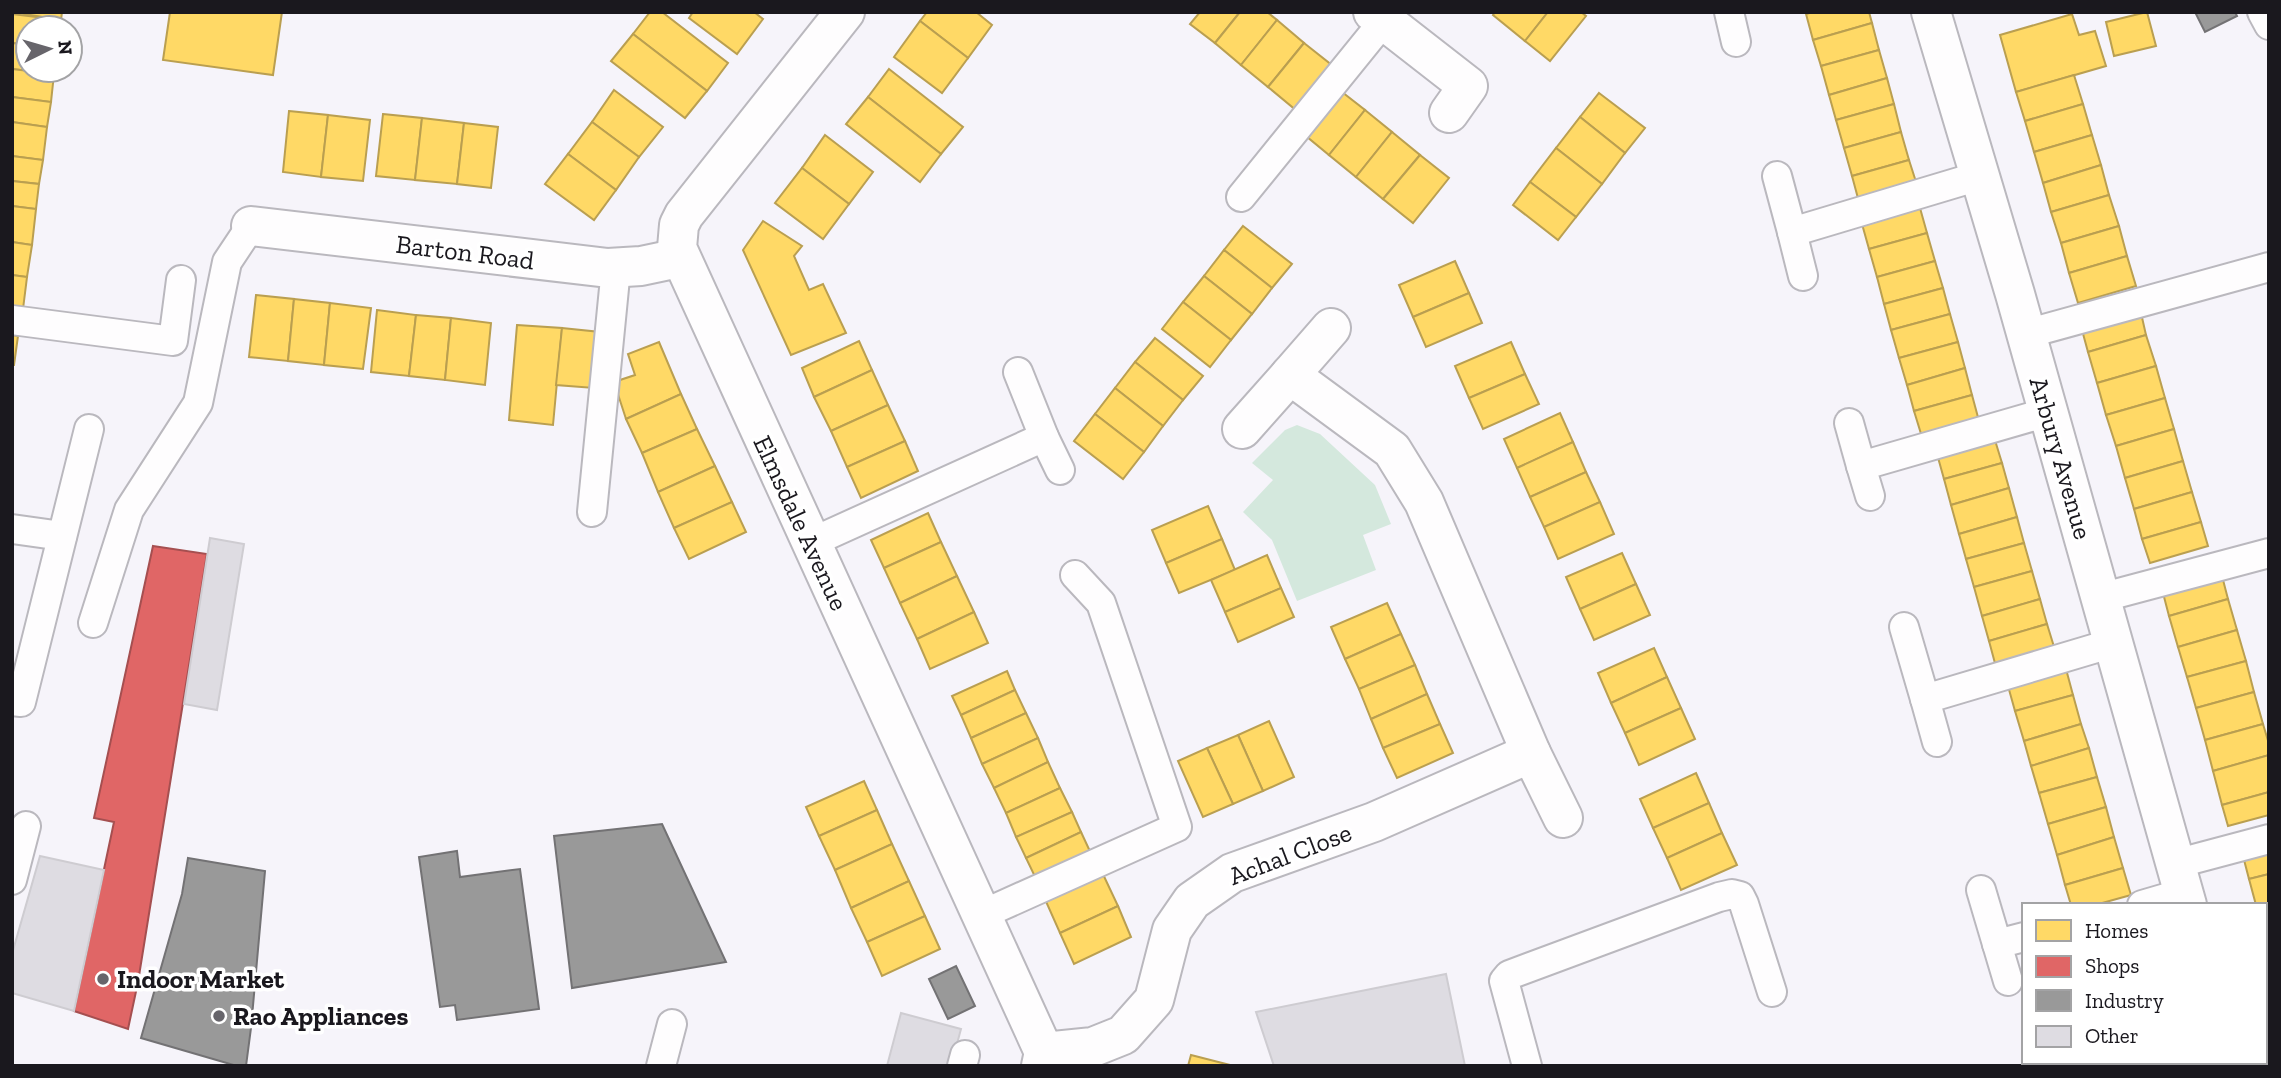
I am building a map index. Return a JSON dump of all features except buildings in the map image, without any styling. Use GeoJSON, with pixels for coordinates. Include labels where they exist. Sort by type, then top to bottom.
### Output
{"type":"FeatureCollection","features":[{"type":"Feature","properties":{"kind":"street","name":"Elmsdale Avenue"},"geometry":{"type":"LineString","coordinates":[[845,12],[684,215],[677,237],[679,258],[981,915],[1042,1059]]}},
{"type":"Feature","properties":{"kind":"street"},"geometry":{"type":"LineString","coordinates":[[1383,15],[1467,88]]}},
{"type":"Feature","properties":{"kind":"street","name":"Arbury Avenue"},"geometry":{"type":"LineString","coordinates":[[1943,16],[1979,176],[2182,887]]}},
{"type":"Feature","properties":{"kind":"street","name":"Barton Road"},"geometry":{"type":"LineString","coordinates":[[251,226],[510,258],[616,268],[679,258]]}},
{"type":"Feature","properties":{"kind":"street"},"geometry":{"type":"LineString","coordinates":[[1242,429],[1331,328]]}},
{"type":"Feature","properties":{"kind":"street"},"geometry":{"type":"LineString","coordinates":[[1290,375],[1392,450],[1424,502],[1531,753],[1563,818]]}},
{"type":"Feature","properties":{"kind":"street","name":"Achal Close"},"geometry":{"type":"LineString","coordinates":[[1042,1059],[1093,1047],[1122,1035],[1154,1000],[1172,930],[1192,901],[1232,873],[1374,822],[1531,753]]}},
{"type":"Feature","properties":{"kind":"lane"},"geometry":{"type":"LineString","coordinates":[[1729,12],[1737,42]]}},
{"type":"Feature","properties":{"kind":"lane"},"geometry":{"type":"LineString","coordinates":[[2262,12],[2269,25]]}},
{"type":"Feature","properties":{"kind":"lane"},"geometry":{"type":"LineString","coordinates":[[1241,197],[1383,15]]}},
{"type":"Feature","properties":{"kind":"lane"},"geometry":{"type":"LineString","coordinates":[[1777,176],[1803,275]]}},
{"type":"Feature","properties":{"kind":"lane"},"geometry":{"type":"LineString","coordinates":[[1792,232],[1979,176]]}},
{"type":"Feature","properties":{"kind":"lane"},"geometry":{"type":"LineString","coordinates":[[93,623],[129,510],[198,402],[228,262],[251,226]]}},
{"type":"Feature","properties":{"kind":"lane"},"geometry":{"type":"LineString","coordinates":[[2026,334],[2269,267]]}},
{"type":"Feature","properties":{"kind":"lane"},"geometry":{"type":"LineString","coordinates":[[592,512],[616,268]]}},
{"type":"Feature","properties":{"kind":"lane"},"geometry":{"type":"LineString","coordinates":[[12,320],[173,341],[181,280]]}},
{"type":"Feature","properties":{"kind":"lane"},"geometry":{"type":"LineString","coordinates":[[1018,372],[1060,470]]}},
{"type":"Feature","properties":{"kind":"lane"},"geometry":{"type":"LineString","coordinates":[[1861,466],[2048,412]]}},
{"type":"Feature","properties":{"kind":"lane"},"geometry":{"type":"LineString","coordinates":[[1849,423],[1870,496]]}},
{"type":"Feature","properties":{"kind":"lane"},"geometry":{"type":"LineString","coordinates":[[12,701],[21,702],[89,429]]}},
{"type":"Feature","properties":{"kind":"lane"},"geometry":{"type":"LineString","coordinates":[[810,543],[1044,436]]}},
{"type":"Feature","properties":{"kind":"lane"},"geometry":{"type":"LineString","coordinates":[[12,529],[62,536]]}},
{"type":"Feature","properties":{"kind":"lane"},"geometry":{"type":"LineString","coordinates":[[2100,598],[2269,552]]}},
{"type":"Feature","properties":{"kind":"lane"},"geometry":{"type":"LineString","coordinates":[[981,915],[1177,827],[1101,603],[1075,575]]}},
{"type":"Feature","properties":{"kind":"lane"},"geometry":{"type":"LineString","coordinates":[[1904,627],[1937,742]]}},
{"type":"Feature","properties":{"kind":"lane"},"geometry":{"type":"LineString","coordinates":[[1925,699],[2113,643]]}},
{"type":"Feature","properties":{"kind":"lane"},"geometry":{"type":"LineString","coordinates":[[12,880],[26,826]]}},
{"type":"Feature","properties":{"kind":"lane"},"geometry":{"type":"LineString","coordinates":[[2146,903],[2182,887],[2269,839]]}},
{"type":"Feature","properties":{"kind":"lane"},"geometry":{"type":"LineString","coordinates":[[1981,890],[2010,941],[2008,981]]}},
{"type":"Feature","properties":{"kind":"lane"},"geometry":{"type":"LineString","coordinates":[[1527,1066],[1506,994],[1504,981],[1508,975],[1719,897],[1732,894],[1740,896],[1772,992]]}},
{"type":"Feature","properties":{"kind":"lane"},"geometry":{"type":"LineString","coordinates":[[662,1066],[672,1024]]}},
{"type":"Feature","properties":{"kind":"green space"},"geometry":{"type":"Polygon","coordinates":[[[1297,425],[1320,434],[1375,485],[1391,524],[1363,535],[1376,570],[1297,601],[1272,540],[1243,512],[1273,480],[1252,463],[1285,430],[1297,425]]]}},
{"type":"Feature","properties":{"kind":"place","name":"Indoor Market"},"geometry":{"type":"Point","coordinates":[103,979]}},
{"type":"Feature","properties":{"kind":"place","name":"Rao Appliances"},"geometry":{"type":"Point","coordinates":[219,1016]}}]}
